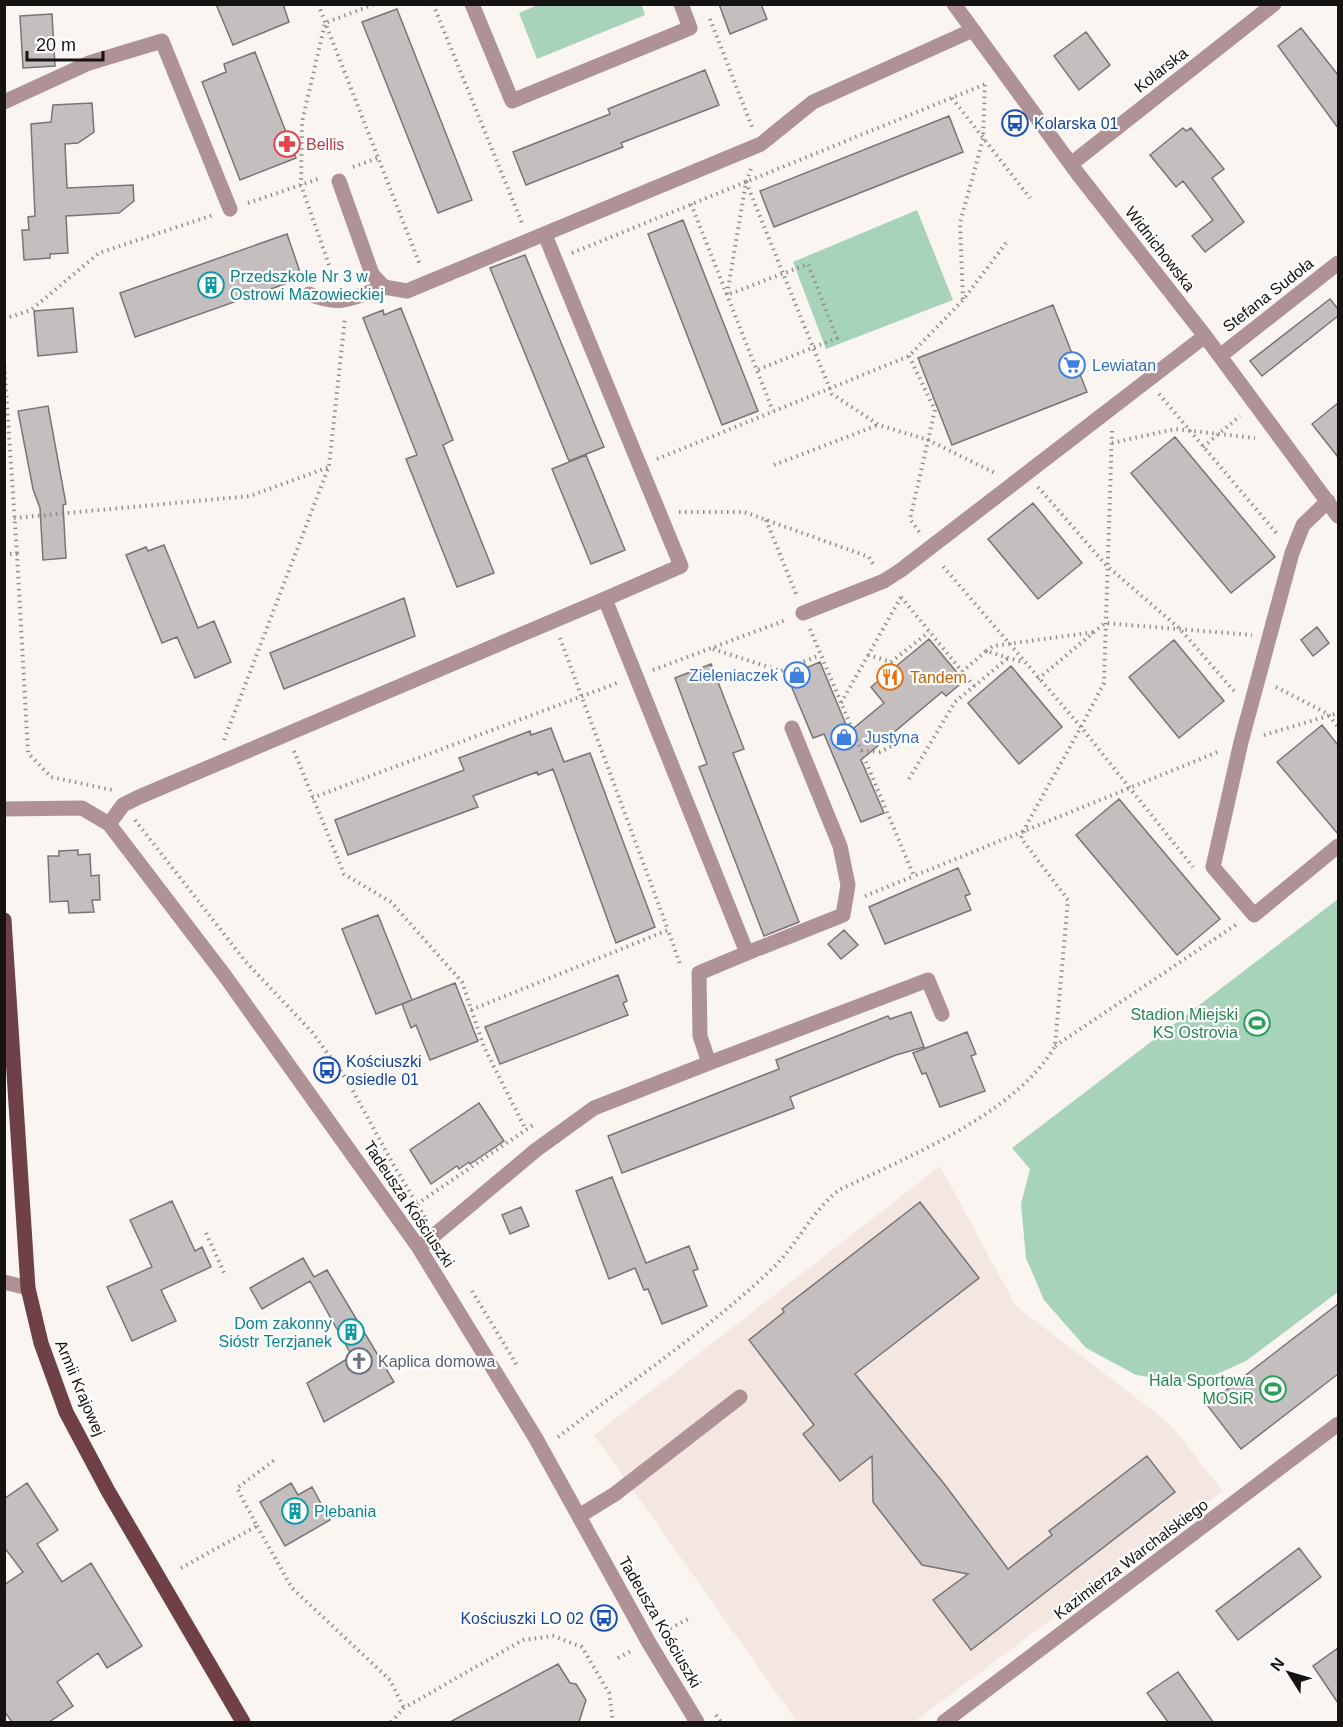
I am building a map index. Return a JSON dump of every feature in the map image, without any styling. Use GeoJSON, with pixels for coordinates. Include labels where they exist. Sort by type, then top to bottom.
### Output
{"type":"FeatureCollection","features":[{"type":"Feature","properties":{"kind":"main road","name":"Armii Krajowej"},"geometry":{"type":"LineString","coordinates":[[4,920],[28,1288],[40,1343],[66,1412],[108,1491],[243,1722]]}},
{"type":"Feature","properties":{"kind":"street"},"geometry":{"type":"LineString","coordinates":[[472,4],[512,101],[690,28],[681,4]]}},
{"type":"Feature","properties":{"kind":"street","name":"Widnichowska"},"geometry":{"type":"LineString","coordinates":[[954,4],[1071,164],[1205,336],[1338,516]]}},
{"type":"Feature","properties":{"kind":"street","name":"Kolarska"},"geometry":{"type":"LineString","coordinates":[[1071,164],[1274,4]]}},
{"type":"Feature","properties":{"kind":"street"},"geometry":{"type":"LineString","coordinates":[[309,294],[325,300],[342,302],[384,287],[406,291],[427,283],[761,144],[813,102],[973,30]]}},
{"type":"Feature","properties":{"kind":"street"},"geometry":{"type":"LineString","coordinates":[[4,102],[89,63],[162,41],[230,209]]}},
{"type":"Feature","properties":{"kind":"street"},"geometry":{"type":"LineString","coordinates":[[342,175],[372,274],[384,287]]}},
{"type":"Feature","properties":{"kind":"street"},"geometry":{"type":"LineString","coordinates":[[109,824],[123,805],[681,566],[545,235]]}},
{"type":"Feature","properties":{"kind":"street","name":"Stefana Sudoła"},"geometry":{"type":"LineString","coordinates":[[1220,356],[1338,263]]}},
{"type":"Feature","properties":{"kind":"street"},"geometry":{"type":"LineString","coordinates":[[803,613],[884,581],[1205,336]]}},
{"type":"Feature","properties":{"kind":"street"},"geometry":{"type":"LineString","coordinates":[[1328,501],[1303,525],[1292,553],[1250,710],[1213,867],[1254,915],[1338,846]]}},
{"type":"Feature","properties":{"kind":"street"},"geometry":{"type":"LineString","coordinates":[[605,599],[747,953]]}},
{"type":"Feature","properties":{"kind":"street"},"geometry":{"type":"LineString","coordinates":[[709,1063],[700,1036],[699,973],[843,915],[848,885],[840,846],[792,728]]}},
{"type":"Feature","properties":{"kind":"street","name":"Tadeusza Kościuszki"},"geometry":{"type":"LineString","coordinates":[[4,809],[82,808],[109,824],[244,1003],[419,1248],[535,1437],[644,1634],[697,1722]]}},
{"type":"Feature","properties":{"kind":"street"},"geometry":{"type":"LineString","coordinates":[[419,1248],[536,1150],[594,1108],[928,980],[942,1014]]}},
{"type":"Feature","properties":{"kind":"street"},"geometry":{"type":"LineString","coordinates":[[4,1282],[28,1288]]}},
{"type":"Feature","properties":{"kind":"street"},"geometry":{"type":"LineString","coordinates":[[579,1516],[615,1494],[740,1397]]}},
{"type":"Feature","properties":{"kind":"street","name":"Kazimierza Warchalskiego"},"geometry":{"type":"LineString","coordinates":[[945,1722],[1338,1424]]}},
{"type":"Feature","properties":{"kind":"path"},"geometry":{"type":"LineString","coordinates":[[318,4],[427,283]]}},
{"type":"Feature","properties":{"kind":"path"},"geometry":{"type":"LineString","coordinates":[[325,23],[375,4]]}},
{"type":"Feature","properties":{"kind":"path"},"geometry":{"type":"LineString","coordinates":[[432,4],[529,241]]}},
{"type":"Feature","properties":{"kind":"path"},"geometry":{"type":"LineString","coordinates":[[709,15],[761,144],[776,170]]}},
{"type":"Feature","properties":{"kind":"path"},"geometry":{"type":"LineString","coordinates":[[218,764],[222,744],[330,466],[345,314],[301,185],[302,122],[325,23]]}},
{"type":"Feature","properties":{"kind":"path"},"geometry":{"type":"LineString","coordinates":[[555,260],[1006,75]]}},
{"type":"Feature","properties":{"kind":"path"},"geometry":{"type":"LineString","coordinates":[[963,300],[960,223],[983,139],[985,84]]}},
{"type":"Feature","properties":{"kind":"path"},"geometry":{"type":"LineString","coordinates":[[952,98],[1030,198]]}},
{"type":"Feature","properties":{"kind":"path"},"geometry":{"type":"LineString","coordinates":[[727,295],[746,182],[761,144]]}},
{"type":"Feature","properties":{"kind":"path"},"geometry":{"type":"LineString","coordinates":[[342,175],[378,158]]}},
{"type":"Feature","properties":{"kind":"path"},"geometry":{"type":"LineString","coordinates":[[4,319],[31,310],[99,253],[323,177]]}},
{"type":"Feature","properties":{"kind":"path"},"geometry":{"type":"LineString","coordinates":[[746,182],[832,394],[879,425],[928,440],[1020,478],[1106,564],[1180,629],[1250,710]]}},
{"type":"Feature","properties":{"kind":"path"},"geometry":{"type":"LineString","coordinates":[[691,204],[773,411]]}},
{"type":"Feature","properties":{"kind":"path"},"geometry":{"type":"LineString","coordinates":[[639,466],[909,357],[963,300],[1006,243]]}},
{"type":"Feature","properties":{"kind":"path"},"geometry":{"type":"LineString","coordinates":[[727,295],[808,264],[837,338],[757,370]]}},
{"type":"Feature","properties":{"kind":"path"},"geometry":{"type":"LineString","coordinates":[[909,357],[935,410],[910,519],[1008,645],[1080,727],[1196,870]]}},
{"type":"Feature","properties":{"kind":"path"},"geometry":{"type":"LineString","coordinates":[[4,360],[28,753],[51,777],[110,788],[123,805]]}},
{"type":"Feature","properties":{"kind":"path"},"geometry":{"type":"LineString","coordinates":[[1156,391],[1292,553]]}},
{"type":"Feature","properties":{"kind":"path"},"geometry":{"type":"LineString","coordinates":[[557,1438],[744,1294],[776,1265],[831,1196],[957,1132],[989,1111],[1047,1061],[1055,1046],[1068,900],[1021,838],[1104,683],[1106,564],[1113,406]]}},
{"type":"Feature","properties":{"kind":"path"},"geometry":{"type":"LineString","coordinates":[[1203,447],[1241,415]]}},
{"type":"Feature","properties":{"kind":"path"},"geometry":{"type":"LineString","coordinates":[[774,465],[879,425]]}},
{"type":"Feature","properties":{"kind":"path"},"geometry":{"type":"LineString","coordinates":[[1112,443],[1175,429],[1259,439]]}},
{"type":"Feature","properties":{"kind":"path"},"geometry":{"type":"LineString","coordinates":[[14,518],[250,496],[330,466]]}},
{"type":"Feature","properties":{"kind":"path"},"geometry":{"type":"LineString","coordinates":[[658,513],[744,512],[869,557],[884,581],[901,597],[974,686]]}},
{"type":"Feature","properties":{"kind":"path"},"geometry":{"type":"LineString","coordinates":[[766,520],[820,655],[914,876]]}},
{"type":"Feature","properties":{"kind":"path"},"geometry":{"type":"LineString","coordinates":[[4,555],[17,554]]}},
{"type":"Feature","properties":{"kind":"path"},"geometry":{"type":"LineString","coordinates":[[841,703],[901,597]]}},
{"type":"Feature","properties":{"kind":"path"},"geometry":{"type":"LineString","coordinates":[[312,798],[713,649],[803,613]]}},
{"type":"Feature","properties":{"kind":"path"},"geometry":{"type":"LineString","coordinates":[[554,621],[684,973]]}},
{"type":"Feature","properties":{"kind":"path"},"geometry":{"type":"LineString","coordinates":[[1038,679],[1105,623],[1270,636]]}},
{"type":"Feature","properties":{"kind":"path"},"geometry":{"type":"LineString","coordinates":[[868,655],[891,663],[929,632]]}},
{"type":"Feature","properties":{"kind":"path"},"geometry":{"type":"LineString","coordinates":[[962,672],[993,646],[1095,632]]}},
{"type":"Feature","properties":{"kind":"path"},"geometry":{"type":"LineString","coordinates":[[713,649],[781,671],[820,655]]}},
{"type":"Feature","properties":{"kind":"path"},"geometry":{"type":"LineString","coordinates":[[986,651],[1023,662]]}},
{"type":"Feature","properties":{"kind":"path"},"geometry":{"type":"LineString","coordinates":[[909,778],[948,712],[974,686],[1008,658]]}},
{"type":"Feature","properties":{"kind":"path"},"geometry":{"type":"LineString","coordinates":[[1259,678],[1329,714],[1338,727]]}},
{"type":"Feature","properties":{"kind":"path"},"geometry":{"type":"LineString","coordinates":[[844,905],[1242,742],[1338,713]]}},
{"type":"Feature","properties":{"kind":"path"},"geometry":{"type":"LineString","coordinates":[[287,735],[344,874],[391,902],[462,982],[484,1047],[536,1150]]}},
{"type":"Feature","properties":{"kind":"path"},"geometry":{"type":"LineString","coordinates":[[861,750],[880,752],[892,746]]}},
{"type":"Feature","properties":{"kind":"path"},"geometry":{"type":"LineString","coordinates":[[1055,1046],[1238,923],[1231,914]]}},
{"type":"Feature","properties":{"kind":"path"},"geometry":{"type":"LineString","coordinates":[[471,1010],[668,930]]}},
{"type":"Feature","properties":{"kind":"path"},"geometry":{"type":"LineString","coordinates":[[417,1204],[525,1128],[544,1119]]}},
{"type":"Feature","properties":{"kind":"path"},"geometry":{"type":"LineString","coordinates":[[206,1233],[225,1275]]}},
{"type":"Feature","properties":{"kind":"path"},"geometry":{"type":"LineString","coordinates":[[276,1459],[237,1488],[292,1588],[390,1680],[404,1708]]}},
{"type":"Feature","properties":{"kind":"path"},"geometry":{"type":"LineString","coordinates":[[181,1568],[257,1526]]}},
{"type":"Feature","properties":{"kind":"path"},"geometry":{"type":"LineString","coordinates":[[665,1632],[688,1619]]}},
{"type":"Feature","properties":{"kind":"path"},"geometry":{"type":"LineString","coordinates":[[391,1722],[404,1708],[523,1640],[553,1636],[582,1647],[609,1693],[613,1722]]}},
{"type":"Feature","properties":{"kind":"path"},"geometry":{"type":"LineString","coordinates":[[618,1658],[634,1649]]}},
{"type":"Feature","properties":{"kind":"shaded area"},"geometry":{"type":"Polygon","coordinates":[[[940,1166],[1016,1306],[1169,1423],[1223,1491],[914,1722],[797,1722],[594,1435],[940,1166]]]}},
{"type":"Feature","properties":{"kind":"green space"},"geometry":{"type":"Polygon","coordinates":[[[641,4],[645,15],[537,59],[519,13],[538,5],[641,4]]]}},
{"type":"Feature","properties":{"kind":"green space"},"geometry":{"type":"Polygon","coordinates":[[[917,210],[953,300],[826,349],[793,262],[917,210]]]}},
{"type":"Feature","properties":{"kind":"green space","name":"Stadion Miejski KS Ostrovia"},"geometry":{"type":"Polygon","coordinates":[[[1338,899],[1338,1292],[1246,1361],[1195,1384],[1136,1375],[1086,1348],[1044,1300],[1026,1258],[1021,1204],[1030,1169],[1012,1148],[1338,899]]]}},
{"type":"Feature","properties":{"kind":"building"},"geometry":{"type":"Polygon","coordinates":[[[216,4],[283,4],[289,22],[233,45],[216,4]]]}},
{"type":"Feature","properties":{"kind":"building"},"geometry":{"type":"Polygon","coordinates":[[[719,4],[761,4],[767,19],[730,34],[719,4]]]}},
{"type":"Feature","properties":{"kind":"building"},"geometry":{"type":"Polygon","coordinates":[[[397,9],[472,200],[438,213],[362,22],[397,9]]]}},
{"type":"Feature","properties":{"kind":"building"},"geometry":{"type":"Polygon","coordinates":[[[52,14],[55,66],[23,68],[20,16],[52,14]]]}},
{"type":"Feature","properties":{"kind":"building"},"geometry":{"type":"Polygon","coordinates":[[[1301,28],[1338,75],[1338,128],[1278,46],[1301,28]]]}},
{"type":"Feature","properties":{"kind":"building"},"geometry":{"type":"Polygon","coordinates":[[[1086,32],[1110,65],[1079,90],[1054,56],[1086,32]]]}},
{"type":"Feature","properties":{"kind":"building"},"geometry":{"type":"Polygon","coordinates":[[[255,52],[296,158],[240,180],[202,82],[226,72],[224,64],[255,52]]]}},
{"type":"Feature","properties":{"kind":"building"},"geometry":{"type":"Polygon","coordinates":[[[705,70],[719,105],[621,143],[623,147],[526,185],[513,152],[610,114],[608,109],[705,70]]]}},
{"type":"Feature","properties":{"kind":"building"},"geometry":{"type":"Polygon","coordinates":[[[92,103],[94,132],[78,143],[65,144],[67,188],[133,185],[134,201],[119,213],[66,216],[68,253],[50,254],[50,258],[24,260],[22,230],[29,230],[28,217],[35,216],[31,124],[51,122],[53,105],[92,103]]]}},
{"type":"Feature","properties":{"kind":"building"},"geometry":{"type":"Polygon","coordinates":[[[949,116],[963,152],[774,227],[760,191],[949,116]]]}},
{"type":"Feature","properties":{"kind":"building"},"geometry":{"type":"Polygon","coordinates":[[[1183,128],[1186,131],[1191,128],[1224,169],[1212,178],[1244,222],[1205,252],[1192,236],[1213,220],[1183,181],[1176,187],[1150,155],[1183,128]]]}},
{"type":"Feature","properties":{"kind":"building"},"geometry":{"type":"Polygon","coordinates":[[[683,220],[758,411],[722,425],[648,234],[683,220]]]}},
{"type":"Feature","properties":{"kind":"building","name":"Przedszkole Nr 3 w Ostrowi Mazowieckiej"},"geometry":{"type":"Polygon","coordinates":[[[287,234],[302,278],[135,337],[120,293],[287,234]]]}},
{"type":"Feature","properties":{"kind":"building"},"geometry":{"type":"Polygon","coordinates":[[[525,255],[604,447],[569,461],[490,268],[525,255]]]}},
{"type":"Feature","properties":{"kind":"building"},"geometry":{"type":"Polygon","coordinates":[[[1330,299],[1338,309],[1338,316],[1262,376],[1250,361],[1330,299]]]}},
{"type":"Feature","properties":{"kind":"building"},"geometry":{"type":"Polygon","coordinates":[[[1053,305],[1087,392],[952,445],[918,358],[1053,305]]]}},
{"type":"Feature","properties":{"kind":"building"},"geometry":{"type":"Polygon","coordinates":[[[73,308],[77,352],[38,356],[34,311],[73,308]]]}},
{"type":"Feature","properties":{"kind":"building"},"geometry":{"type":"Polygon","coordinates":[[[401,308],[453,440],[443,445],[494,573],[457,587],[406,459],[417,455],[363,318],[383,310],[384,315],[401,308]]]}},
{"type":"Feature","properties":{"kind":"building"},"geometry":{"type":"Polygon","coordinates":[[[1338,403],[1338,457],[1312,424],[1338,403]]]}},
{"type":"Feature","properties":{"kind":"building"},"geometry":{"type":"Polygon","coordinates":[[[48,406],[66,504],[63,505],[66,558],[43,560],[40,508],[33,489],[18,411],[48,406]]]}},
{"type":"Feature","properties":{"kind":"building"},"geometry":{"type":"Polygon","coordinates":[[[1175,437],[1275,557],[1231,593],[1131,473],[1175,437]]]}},
{"type":"Feature","properties":{"kind":"building"},"geometry":{"type":"Polygon","coordinates":[[[586,455],[625,550],[591,564],[552,469],[586,455]]]}},
{"type":"Feature","properties":{"kind":"building"},"geometry":{"type":"Polygon","coordinates":[[[1033,503],[1082,563],[1038,599],[988,539],[1033,503]]]}},
{"type":"Feature","properties":{"kind":"building"},"geometry":{"type":"Polygon","coordinates":[[[164,545],[198,628],[214,621],[231,662],[195,678],[177,637],[162,643],[126,555],[146,547],[148,551],[164,545]]]}},
{"type":"Feature","properties":{"kind":"building"},"geometry":{"type":"Polygon","coordinates":[[[404,598],[415,636],[284,689],[270,653],[404,598]]]}},
{"type":"Feature","properties":{"kind":"building"},"geometry":{"type":"Polygon","coordinates":[[[1317,627],[1329,643],[1313,656],[1301,640],[1317,627]]]}},
{"type":"Feature","properties":{"kind":"building"},"geometry":{"type":"Polygon","coordinates":[[[929,639],[964,681],[946,696],[942,692],[861,760],[884,813],[861,822],[824,734],[813,738],[787,676],[820,662],[849,732],[884,703],[871,687],[929,639]]]}},
{"type":"Feature","properties":{"kind":"building"},"geometry":{"type":"Polygon","coordinates":[[[1174,640],[1224,701],[1179,738],[1129,677],[1174,640]]]}},
{"type":"Feature","properties":{"kind":"building"},"geometry":{"type":"Polygon","coordinates":[[[711,664],[744,749],[733,753],[799,922],[764,936],[699,767],[707,764],[675,678],[711,664]]]}},
{"type":"Feature","properties":{"kind":"building"},"geometry":{"type":"Polygon","coordinates":[[[1011,666],[1062,727],[1019,764],[968,703],[1011,666]]]}},
{"type":"Feature","properties":{"kind":"building"},"geometry":{"type":"Polygon","coordinates":[[[1322,725],[1338,745],[1338,834],[1277,762],[1322,725]]]}},
{"type":"Feature","properties":{"kind":"building"},"geometry":{"type":"Polygon","coordinates":[[[551,728],[564,762],[590,753],[655,927],[616,943],[553,769],[538,775],[537,772],[473,796],[478,807],[348,855],[335,820],[464,770],[459,758],[530,731],[531,735],[551,728]]]}},
{"type":"Feature","properties":{"kind":"building"},"geometry":{"type":"Polygon","coordinates":[[[1119,799],[1220,919],[1177,955],[1076,835],[1119,799]]]}},
{"type":"Feature","properties":{"kind":"building"},"geometry":{"type":"Polygon","coordinates":[[[78,850],[78,855],[90,854],[91,876],[99,875],[100,900],[92,900],[94,912],[69,913],[68,901],[50,902],[48,856],[59,856],[59,851],[78,850]]]}},
{"type":"Feature","properties":{"kind":"building"},"geometry":{"type":"Polygon","coordinates":[[[958,868],[970,894],[965,896],[971,910],[885,944],[869,907],[958,868]]]}},
{"type":"Feature","properties":{"kind":"building"},"geometry":{"type":"Polygon","coordinates":[[[378,915],[412,1000],[376,1014],[342,929],[378,915]]]}},
{"type":"Feature","properties":{"kind":"building"},"geometry":{"type":"Polygon","coordinates":[[[844,930],[858,945],[841,959],[828,944],[844,930]]]}},
{"type":"Feature","properties":{"kind":"building"},"geometry":{"type":"Polygon","coordinates":[[[618,975],[627,1001],[623,1003],[628,1015],[500,1064],[485,1027],[618,975]]]}},
{"type":"Feature","properties":{"kind":"building"},"geometry":{"type":"Polygon","coordinates":[[[455,983],[478,1041],[430,1060],[416,1025],[411,1028],[402,1004],[455,983]]]}},
{"type":"Feature","properties":{"kind":"building"},"geometry":{"type":"Polygon","coordinates":[[[911,1012],[924,1047],[896,1055],[790,1097],[794,1108],[622,1173],[608,1136],[779,1069],[776,1060],[888,1016],[890,1019],[911,1012]]]}},
{"type":"Feature","properties":{"kind":"building"},"geometry":{"type":"Polygon","coordinates":[[[967,1032],[976,1054],[971,1056],[985,1091],[940,1107],[926,1073],[922,1074],[913,1053],[967,1032]]]}},
{"type":"Feature","properties":{"kind":"building"},"geometry":{"type":"Polygon","coordinates":[[[479,1103],[504,1141],[470,1164],[469,1162],[459,1169],[457,1166],[431,1184],[410,1150],[479,1103]]]}},
{"type":"Feature","properties":{"kind":"building"},"geometry":{"type":"Polygon","coordinates":[[[612,1177],[646,1263],[689,1246],[698,1269],[693,1271],[707,1306],[662,1324],[648,1289],[644,1290],[635,1268],[609,1279],[576,1191],[612,1177]]]}},
{"type":"Feature","properties":{"kind":"building"},"geometry":{"type":"Polygon","coordinates":[[[172,1201],[195,1251],[202,1247],[211,1267],[161,1290],[176,1321],[132,1341],[107,1287],[152,1267],[130,1220],[172,1201]]]}},
{"type":"Feature","properties":{"kind":"building"},"geometry":{"type":"Polygon","coordinates":[[[920,1202],[979,1278],[855,1374],[945,1485],[1008,1569],[1052,1535],[1049,1531],[1147,1456],[1175,1492],[971,1650],[933,1600],[968,1574],[922,1565],[873,1502],[872,1456],[840,1481],[803,1434],[814,1425],[749,1340],[784,1312],[782,1309],[920,1202]]]}},
{"type":"Feature","properties":{"kind":"building"},"geometry":{"type":"Polygon","coordinates":[[[521,1207],[529,1226],[510,1234],[502,1215],[521,1207]]]}},
{"type":"Feature","properties":{"kind":"building","name":"Dom zakonny Sióstr Terzjanek"},"geometry":{"type":"Polygon","coordinates":[[[303,1258],[314,1277],[327,1270],[394,1382],[324,1422],[307,1383],[352,1356],[310,1281],[262,1309],[250,1288],[303,1258]]]}},
{"type":"Feature","properties":{"kind":"building","name":"Hala Sportowa MOSiR"},"geometry":{"type":"Polygon","coordinates":[[[1338,1304],[1338,1374],[1241,1449],[1207,1405],[1338,1304]]]}},
{"type":"Feature","properties":{"kind":"building"},"geometry":{"type":"Polygon","coordinates":[[[27,1483],[58,1530],[37,1544],[62,1582],[91,1563],[142,1646],[107,1668],[98,1653],[57,1682],[73,1706],[49,1722],[12,1722],[4,1711],[4,1585],[23,1572],[4,1547],[4,1499],[27,1483]]]}},
{"type":"Feature","properties":{"kind":"building","name":"Plebania"},"geometry":{"type":"Polygon","coordinates":[[[291,1483],[298,1495],[312,1487],[330,1520],[285,1546],[260,1502],[291,1483]]]}},
{"type":"Feature","properties":{"kind":"building"},"geometry":{"type":"Polygon","coordinates":[[[1299,1548],[1321,1577],[1238,1640],[1216,1611],[1299,1548]]]}},
{"type":"Feature","properties":{"kind":"building"},"geometry":{"type":"Polygon","coordinates":[[[1338,1648],[1338,1703],[1313,1666],[1338,1648]]]}},
{"type":"Feature","properties":{"kind":"building"},"geometry":{"type":"Polygon","coordinates":[[[558,1664],[570,1683],[576,1684],[586,1700],[579,1722],[450,1722],[558,1664]]]}},
{"type":"Feature","properties":{"kind":"building"},"geometry":{"type":"Polygon","coordinates":[[[1178,1672],[1213,1722],[1168,1722],[1147,1693],[1178,1672]]]}},
{"type":"Feature","properties":{"kind":"place","name":"Kolarska 01"},"geometry":{"type":"Point","coordinates":[1015,123]}},
{"type":"Feature","properties":{"kind":"place","name":"Bellis"},"geometry":{"type":"Point","coordinates":[287,144]}},
{"type":"Feature","properties":{"kind":"place","name":"Przedszkole Nr 3 w Ostrowi Mazowieckiej"},"geometry":{"type":"Point","coordinates":[211,285]}},
{"type":"Feature","properties":{"kind":"place","name":"Lewiatan"},"geometry":{"type":"Point","coordinates":[1072,365]}},
{"type":"Feature","properties":{"kind":"place","name":"Zieleniaczek"},"geometry":{"type":"Point","coordinates":[797,675]}},
{"type":"Feature","properties":{"kind":"place","name":"Tandem"},"geometry":{"type":"Point","coordinates":[890,677]}},
{"type":"Feature","properties":{"kind":"place","name":"Justyna"},"geometry":{"type":"Point","coordinates":[844,737]}},
{"type":"Feature","properties":{"kind":"place","name":"Stadion Miejski KS Ostrovia"},"geometry":{"type":"Point","coordinates":[1257,1023]}},
{"type":"Feature","properties":{"kind":"place","name":"Kościuszki osiedle 01"},"geometry":{"type":"Point","coordinates":[327,1070]}},
{"type":"Feature","properties":{"kind":"place","name":"Dom zakonny Sióstr Terzjanek"},"geometry":{"type":"Point","coordinates":[351,1332]}},
{"type":"Feature","properties":{"kind":"place","name":"Kaplica domowa"},"geometry":{"type":"Point","coordinates":[359,1361]}},
{"type":"Feature","properties":{"kind":"place","name":"Hala Sportowa MOSiR"},"geometry":{"type":"Point","coordinates":[1273,1389]}},
{"type":"Feature","properties":{"kind":"place","name":"Plebania"},"geometry":{"type":"Point","coordinates":[295,1511]}},
{"type":"Feature","properties":{"kind":"place","name":"Kościuszki LO 02"},"geometry":{"type":"Point","coordinates":[604,1618]}}]}
